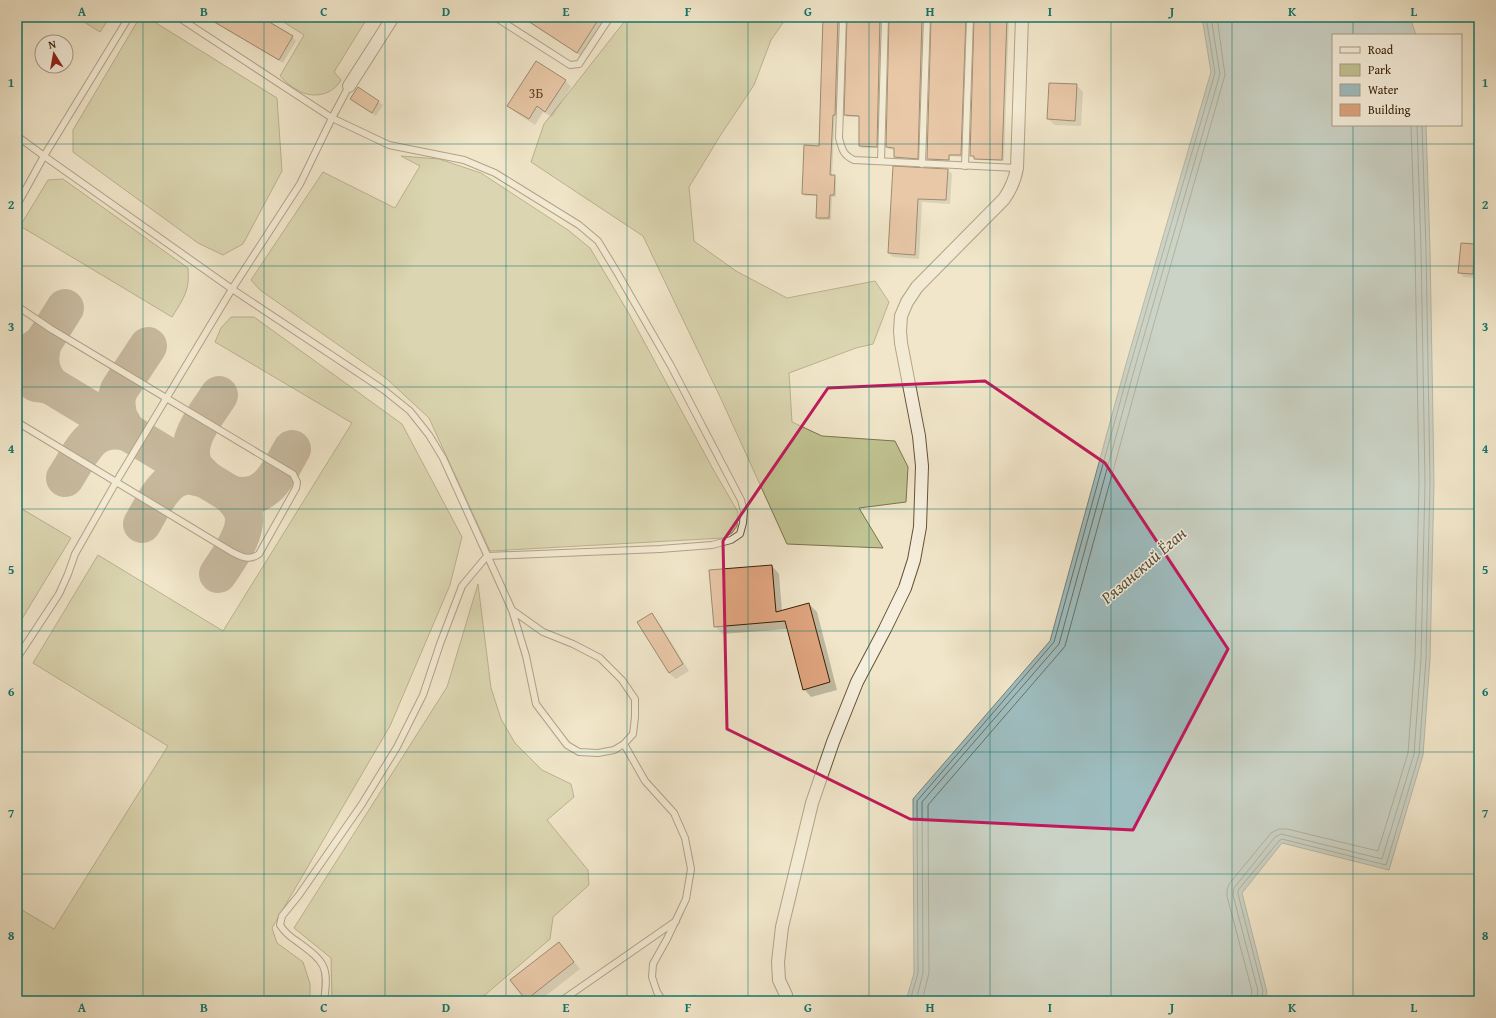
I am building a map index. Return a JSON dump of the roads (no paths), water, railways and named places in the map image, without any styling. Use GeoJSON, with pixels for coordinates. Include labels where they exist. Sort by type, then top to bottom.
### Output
{"type":"FeatureCollection","features":[{"type":"Feature","properties":{"kind":"street"},"geometry":{"type":"LineString","coordinates":[[349,86],[393,17]]}},
{"type":"Feature","properties":{"kind":"street"},"geometry":{"type":"LineString","coordinates":[[786,995],[780,980],[779,968],[782,927],[812,803],[833,742],[857,682],[905,588],[914,560],[920,527],[922,501],[921,458],[919,436],[901,343],[901,316],[907,302],[917,287],[1004,199],[1011,190],[1016,178],[1018,168],[1022,17]]}},
{"type":"Feature","properties":{"kind":"lane"},"geometry":{"type":"LineString","coordinates":[[17,205],[44,156],[129,17]]}},
{"type":"Feature","properties":{"kind":"lane"},"geometry":{"type":"LineString","coordinates":[[178,17],[332,118],[389,145],[464,160],[495,173],[579,225],[598,241],[672,366],[741,500],[744,511],[740,534],[731,540],[712,545],[660,549],[487,556],[462,586],[440,644],[423,696],[397,747],[362,804],[299,895],[282,916],[280,925],[284,932],[318,957],[325,968],[326,985],[324,1001]]}},
{"type":"Feature","properties":{"kind":"lane"},"geometry":{"type":"LineString","coordinates":[[495,17],[570,65],[575,65],[579,64],[610,17]]}},
{"type":"Feature","properties":{"kind":"lane"},"geometry":{"type":"LineString","coordinates":[[843,17],[840,138],[842,149],[846,157],[854,160],[1018,168]]}},
{"type":"Feature","properties":{"kind":"lane"},"geometry":{"type":"LineString","coordinates":[[881,161],[885,17]]}},
{"type":"Feature","properties":{"kind":"lane"},"geometry":{"type":"LineString","coordinates":[[922,164],[927,17]]}},
{"type":"Feature","properties":{"kind":"lane"},"geometry":{"type":"LineString","coordinates":[[965,166],[970,17]]}},
{"type":"Feature","properties":{"kind":"lane"},"geometry":{"type":"LineString","coordinates":[[17,658],[59,594],[75,554],[116,482],[232,288],[300,184],[349,86]]}},
{"type":"Feature","properties":{"kind":"lane"},"geometry":{"type":"LineString","coordinates":[[17,136],[232,288],[384,390],[410,411],[429,435],[443,458],[512,610],[526,656],[536,704],[567,745],[578,752],[598,753],[614,750],[624,744],[633,734],[635,699],[622,680],[600,658],[573,644],[543,632],[512,610]]}},
{"type":"Feature","properties":{"kind":"lane"},"geometry":{"type":"LineString","coordinates":[[17,306],[51,329],[167,397],[293,474],[296,478],[296,488],[259,554],[246,558],[232,552],[17,422]]}},
{"type":"Feature","properties":{"kind":"lane"},"geometry":{"type":"LineString","coordinates":[[624,744],[645,781],[674,813],[685,838],[691,869],[686,899],[653,964],[652,977],[662,1001]]}},
{"type":"Feature","properties":{"kind":"lane"},"geometry":{"type":"LineString","coordinates":[[561,1001],[676,920]]}},
{"type":"Feature","properties":{"kind":"water","name":"Рязанский Ёган"},"geometry":{"type":"Polygon","coordinates":[[[1202,17],[1410,17],[1416,34],[1332,34],[1332,126],[1426,126],[1430,248],[1434,482],[1430,659],[1423,755],[1389,870],[1282,843],[1242,893],[1267,992],[1265,1001],[906,1001],[914,973],[913,799],[1050,641],[1126,364],[1211,72],[1202,17]]]}}]}
